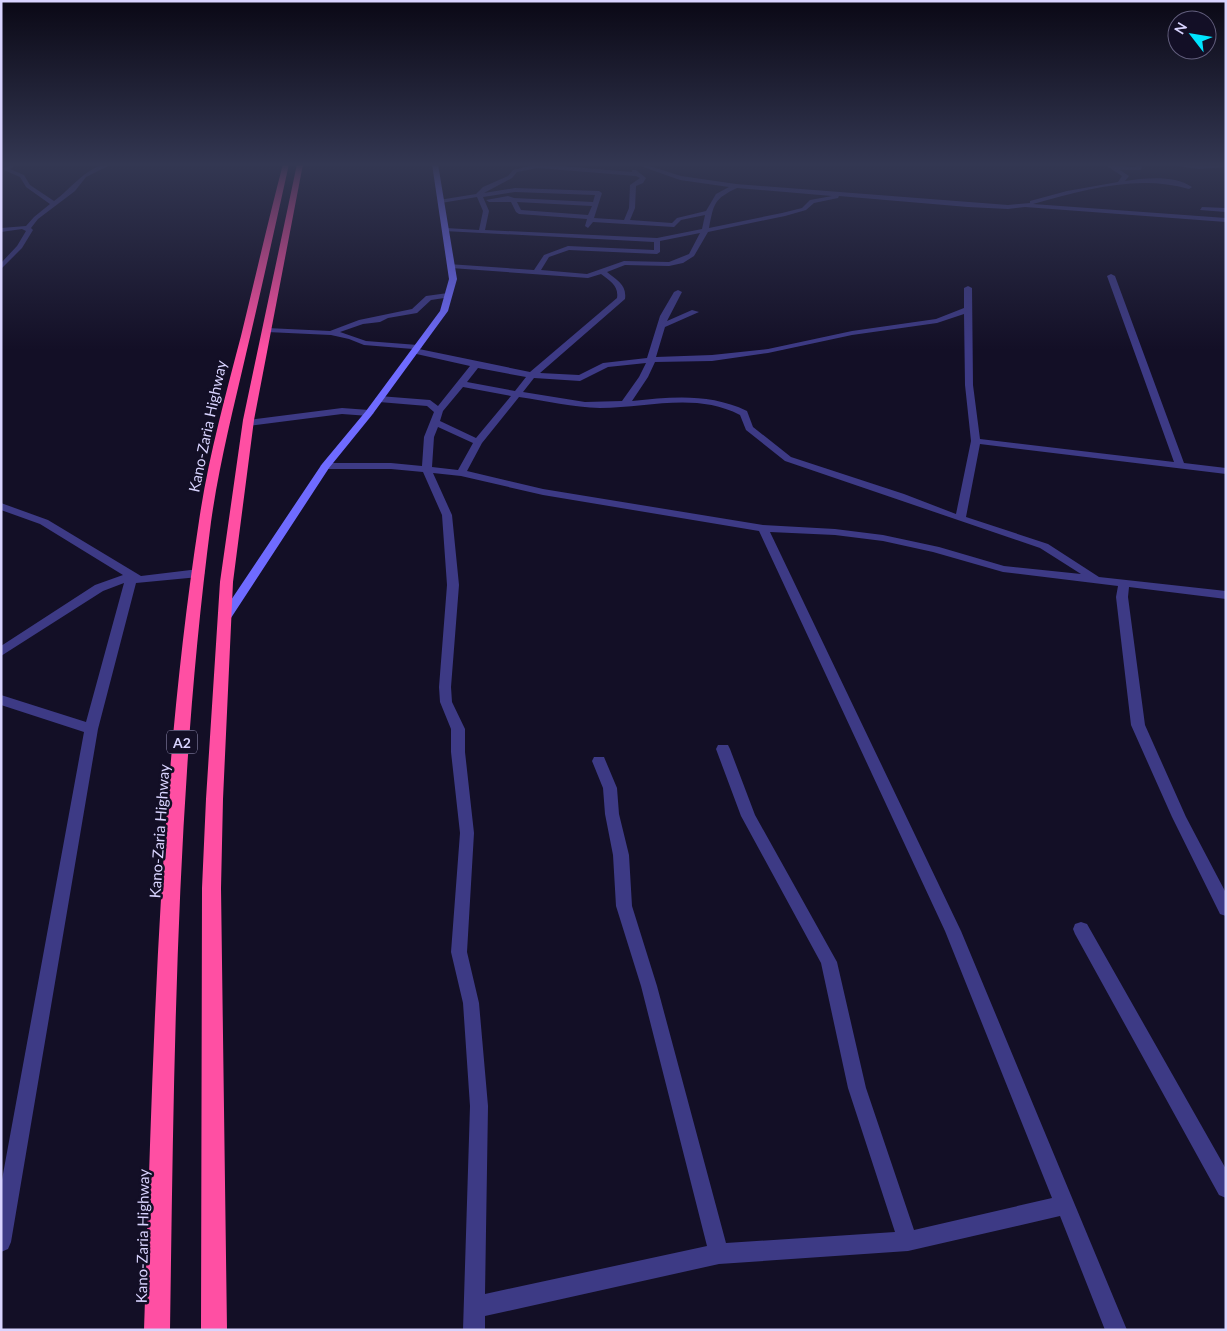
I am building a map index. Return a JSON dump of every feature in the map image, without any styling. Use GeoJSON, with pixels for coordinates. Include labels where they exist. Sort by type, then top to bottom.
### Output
{"type":"FeatureCollection","features":[{"type":"Feature","properties":{"kind":"highway","name":"Kano-Zaria Highway"},"geometry":{"type":"LineString","coordinates":[[157,1330],[163,1099],[174,845],[188,670],[205,519],[226,416],[271,226]]}},
{"type":"Feature","properties":{"kind":"highway","name":"A2"},"geometry":{"type":"LineString","coordinates":[[214,1330],[211,910],[217,704],[226,618],[226,579],[238,481],[288,226]]}},
{"type":"Feature","properties":{"kind":"street"},"geometry":{"type":"LineString","coordinates":[[226,618],[325,466],[369,413],[444,311],[453,279],[445,226]]}},
{"type":"Feature","properties":{"kind":"street"},"geometry":{"type":"LineString","coordinates":[[536,272],[546,256],[578,244],[586,226]]}},
{"type":"Feature","properties":{"kind":"street"},"geometry":{"type":"LineString","coordinates":[[451,266],[588,276],[624,263],[669,264],[692,255],[706,226]]}},
{"type":"Feature","properties":{"kind":"street"},"geometry":{"type":"LineString","coordinates":[[446,230],[482,230],[657,240],[728,226]]}},
{"type":"Feature","properties":{"kind":"street"},"geometry":{"type":"LineString","coordinates":[[1,230],[28,228],[30,230],[20,248],[1,267]]}},
{"type":"Feature","properties":{"kind":"street"},"geometry":{"type":"LineString","coordinates":[[568,248],[657,252],[657,240]]}},
{"type":"Feature","properties":{"kind":"street"},"geometry":{"type":"LineString","coordinates":[[461,473],[478,442],[532,375],[620,299],[622,292],[619,284],[602,271]]}},
{"type":"Feature","properties":{"kind":"street"},"geometry":{"type":"LineString","coordinates":[[1111,276],[1180,465]]}},
{"type":"Feature","properties":{"kind":"street"},"geometry":{"type":"LineString","coordinates":[[960,519],[976,441],[969,385],[968,288]]}},
{"type":"Feature","properties":{"kind":"street"},"geometry":{"type":"LineString","coordinates":[[625,404],[650,369],[661,326],[678,292]]}},
{"type":"Feature","properties":{"kind":"street"},"geometry":{"type":"LineString","coordinates":[[331,333],[362,322],[380,320],[395,313],[414,311],[429,298],[448,295]]}},
{"type":"Feature","properties":{"kind":"street"},"geometry":{"type":"LineString","coordinates":[[267,330],[331,333],[352,337],[364,343],[417,349],[476,366],[532,375],[580,378],[606,365],[651,360],[712,358],[768,351],[852,333],[937,320],[967,310]]}},
{"type":"Feature","properties":{"kind":"street"},"geometry":{"type":"LineString","coordinates":[[661,326],[695,312]]}},
{"type":"Feature","properties":{"kind":"street"},"geometry":{"type":"LineString","coordinates":[[474,1330],[479,1106],[471,1003],[459,952],[467,833],[458,752],[458,729],[446,702],[445,687],[453,585],[447,515],[427,470],[430,437],[437,416],[476,366]]}},
{"type":"Feature","properties":{"kind":"street"},"geometry":{"type":"LineString","coordinates":[[461,384],[517,394],[607,405],[680,399],[732,406],[744,413],[749,428],[788,459],[1044,546],[1096,579]]}},
{"type":"Feature","properties":{"kind":"street"},"geometry":{"type":"LineString","coordinates":[[379,399],[424,402],[434,406],[437,416],[478,442]]}},
{"type":"Feature","properties":{"kind":"street"},"geometry":{"type":"LineString","coordinates":[[248,423],[342,411],[369,413]]}},
{"type":"Feature","properties":{"kind":"street"},"geometry":{"type":"LineString","coordinates":[[976,441],[1226,471]]}},
{"type":"Feature","properties":{"kind":"street"},"geometry":{"type":"LineString","coordinates":[[325,466],[391,466],[461,473],[543,492],[763,528],[835,532],[884,538],[935,549],[1003,569],[1048,576],[1096,579],[1226,595]]}},
{"type":"Feature","properties":{"kind":"street"},"geometry":{"type":"LineString","coordinates":[[1,506],[44,522],[139,580],[199,573]]}},
{"type":"Feature","properties":{"kind":"street"},"geometry":{"type":"LineString","coordinates":[[763,528],[953,931],[1116,1330]]}},
{"type":"Feature","properties":{"kind":"street"},"geometry":{"type":"LineString","coordinates":[[1,652],[99,588],[132,576]]}},
{"type":"Feature","properties":{"kind":"street"},"geometry":{"type":"LineString","coordinates":[[1,1242],[91,729],[132,576]]}},
{"type":"Feature","properties":{"kind":"street"},"geometry":{"type":"LineString","coordinates":[[1124,582],[1122,597],[1138,725],[1179,817],[1226,909]]}},
{"type":"Feature","properties":{"kind":"street"},"geometry":{"type":"LineString","coordinates":[[1,700],[91,729]]}},
{"type":"Feature","properties":{"kind":"street"},"geometry":{"type":"LineString","coordinates":[[723,749],[748,816],[830,962],[857,1088],[908,1241]]}},
{"type":"Feature","properties":{"kind":"street"},"geometry":{"type":"LineString","coordinates":[[599,761],[610,788],[612,814],[621,855],[624,906],[649,986],[719,1254]]}},
{"type":"Feature","properties":{"kind":"street"},"geometry":{"type":"LineString","coordinates":[[1080,929],[1226,1188]]}},
{"type":"Feature","properties":{"kind":"street"},"geometry":{"type":"LineString","coordinates":[[476,1307],[719,1254],[908,1241],[1065,1205]]}}]}
